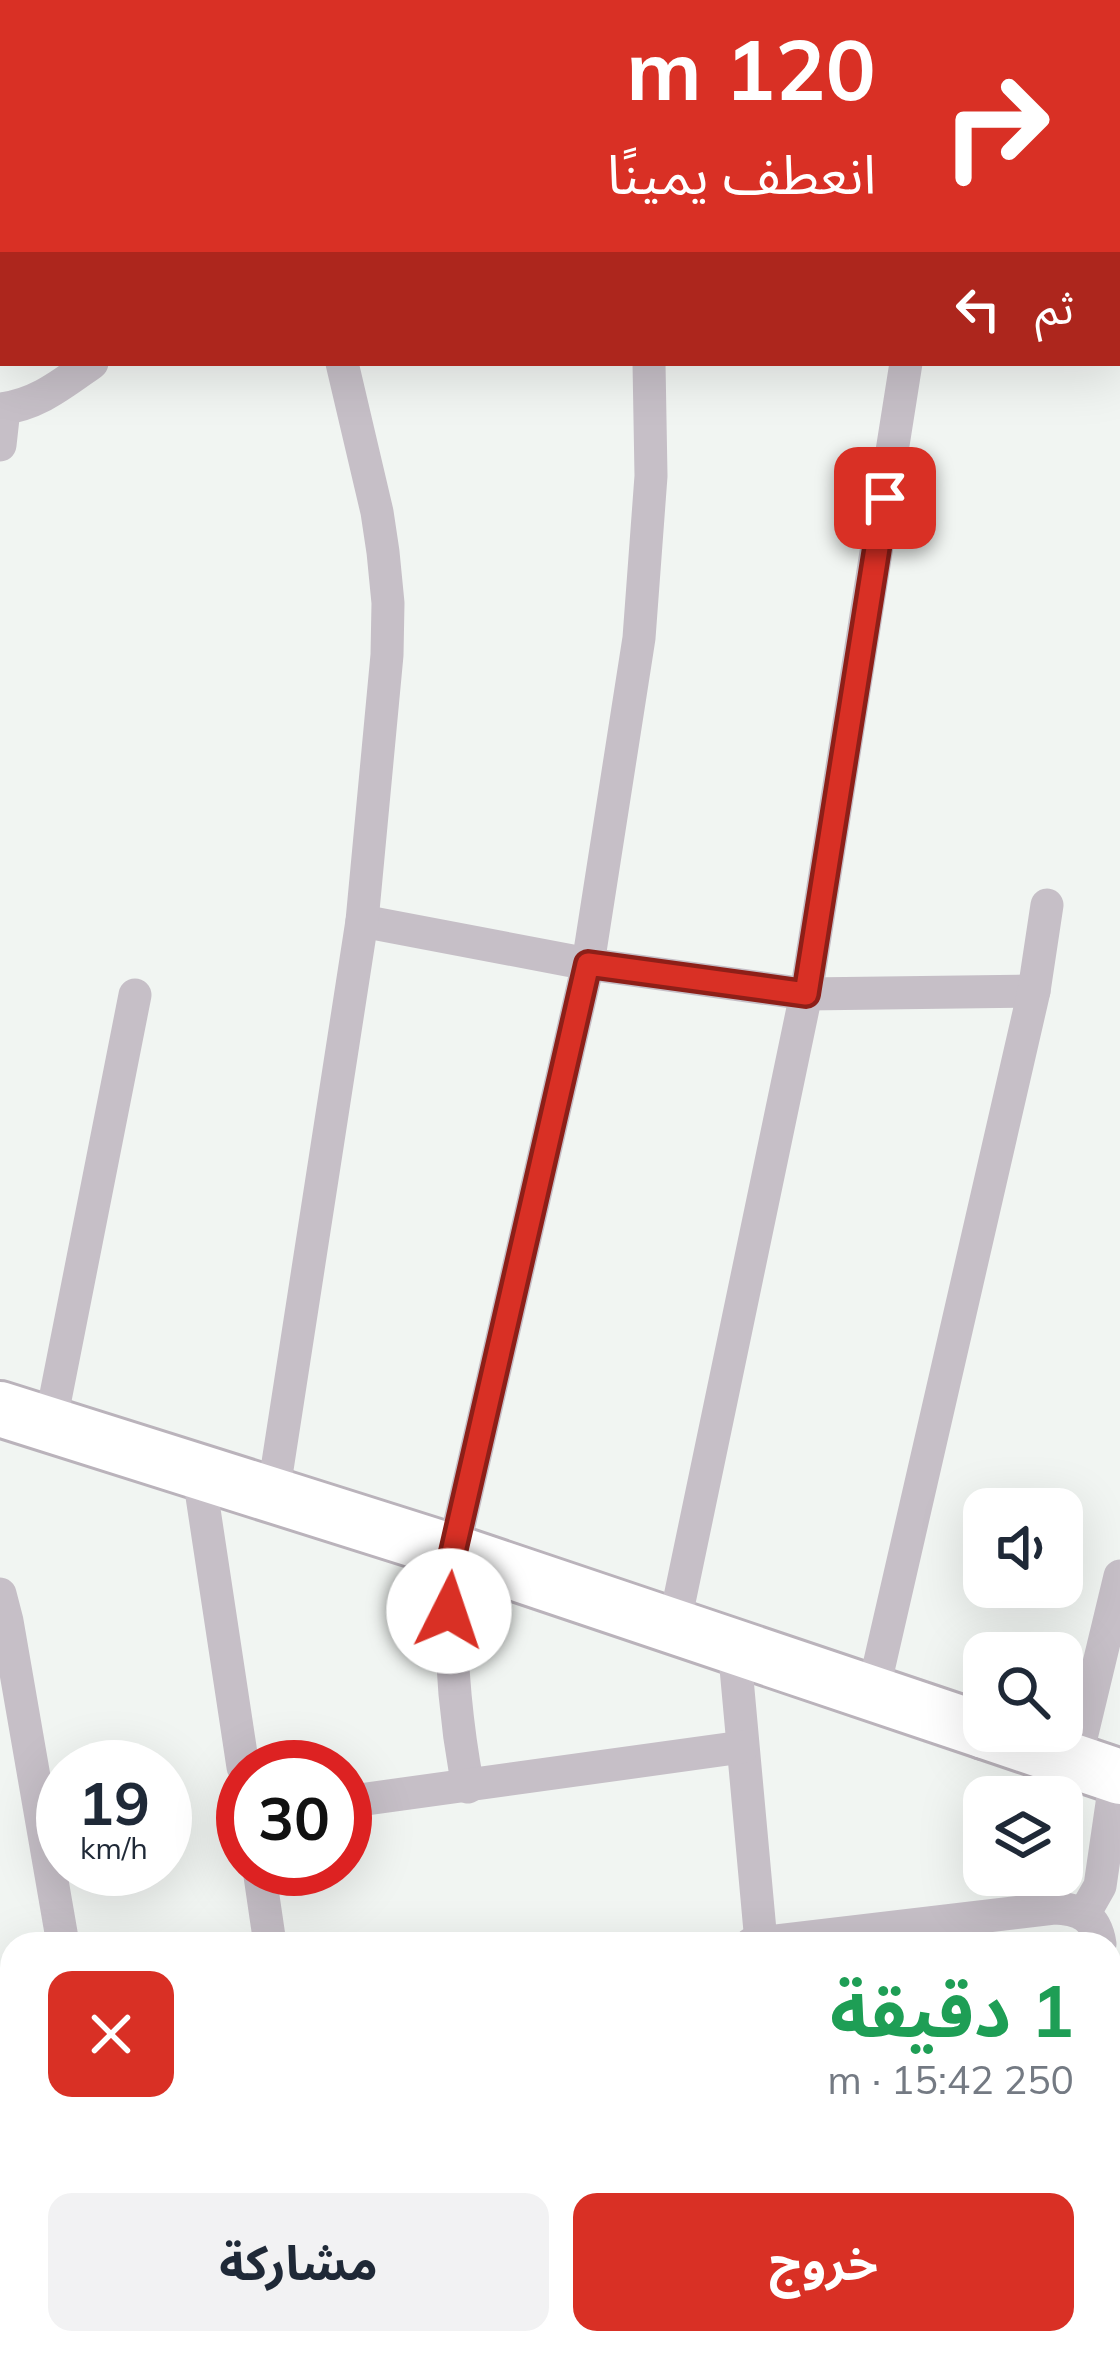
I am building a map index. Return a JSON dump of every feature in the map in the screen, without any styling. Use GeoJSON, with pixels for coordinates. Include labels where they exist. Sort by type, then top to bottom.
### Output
{"type":"FeatureCollection","features":[{"type":"Feature","properties":{"kind":"main road"},"geometry":{"type":"LineString","coordinates":[[25,1417],[453,1552],[963,1723]]}},
{"type":"Feature","properties":{"kind":"main road"},"geometry":{"type":"LineString","coordinates":[[1045,1752],[1104,1772]]}},
{"type":"Feature","properties":{"kind":"street"},"geometry":{"type":"LineString","coordinates":[[0,445],[2,409],[43,397],[88,366]]}},
{"type":"Feature","properties":{"kind":"street"},"geometry":{"type":"LineString","coordinates":[[273,1495],[362,921],[387,655],[388,603],[377,512],[343,366]]}},
{"type":"Feature","properties":{"kind":"street"},"geometry":{"type":"LineString","coordinates":[[469,1786],[451,1670],[453,1552],[588,964],[640,638],[651,476],[649,366]]}},
{"type":"Feature","properties":{"kind":"street"},"geometry":{"type":"LineString","coordinates":[[674,1626],[806,994],[906,366]]}},
{"type":"Feature","properties":{"kind":"street"},"geometry":{"type":"LineString","coordinates":[[873,1691],[1034,991],[1047,905]]}},
{"type":"Feature","properties":{"kind":"street"},"geometry":{"type":"LineString","coordinates":[[362,921],[588,964],[806,994],[1034,991]]}},
{"type":"Feature","properties":{"kind":"street"},"geometry":{"type":"LineString","coordinates":[[25,1417],[135,995]]}},
{"type":"Feature","properties":{"kind":"street"},"geometry":{"type":"LineString","coordinates":[[198,1470],[239,1740]]}},
{"type":"Feature","properties":{"kind":"street"},"geometry":{"type":"LineString","coordinates":[[1084,1914],[1100,1886],[1120,1576]]}},
{"type":"Feature","properties":{"kind":"street"},"geometry":{"type":"LineString","coordinates":[[0,1594],[61,1932]]}},
{"type":"Feature","properties":{"kind":"street"},"geometry":{"type":"LineString","coordinates":[[734,1646],[755,1932]]}},
{"type":"Feature","properties":{"kind":"street"},"geometry":{"type":"LineString","coordinates":[[372,1799],[742,1747]]}},
{"type":"Feature","properties":{"kind":"street"},"geometry":{"type":"LineString","coordinates":[[263,1896],[268,1932]]}},
{"type":"Feature","properties":{"kind":"street"},"geometry":{"type":"LineString","coordinates":[[914,1932],[1054,1908],[1084,1914],[1097,1932]]}},
{"type":"Feature","properties":{"kind":"route"},"geometry":{"type":"LineString","coordinates":[[449,1611],[453,1552],[588,964],[806,994],[885,498]]}}]}
